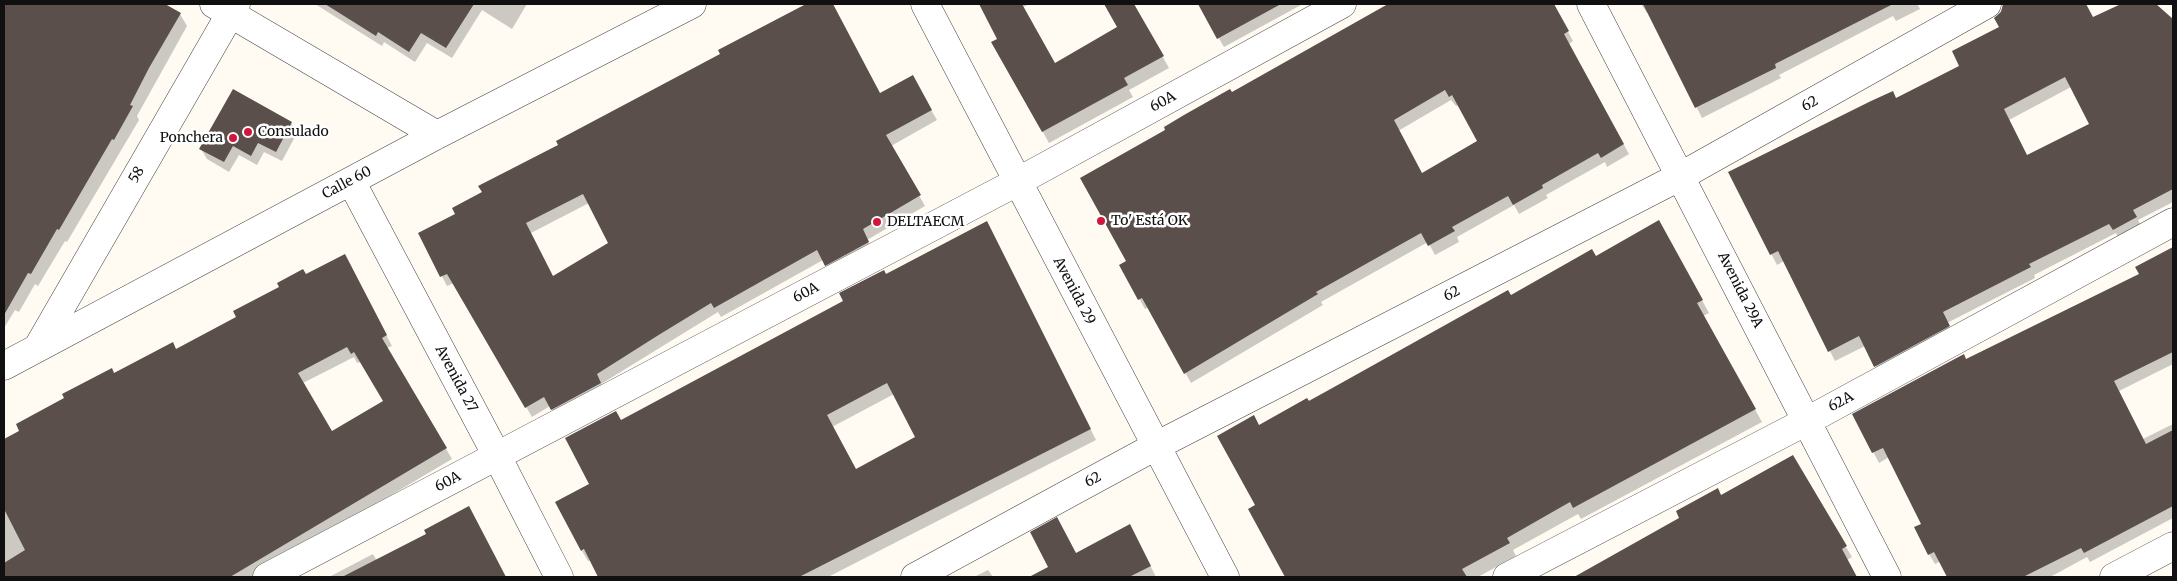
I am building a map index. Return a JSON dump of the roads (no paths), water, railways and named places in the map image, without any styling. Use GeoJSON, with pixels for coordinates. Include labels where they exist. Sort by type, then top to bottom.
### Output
{"type":"FeatureCollection","features":[{"type":"Feature","properties":{"kind":"street","name":"Calle 60"},"geometry":{"type":"LineString","coordinates":[[4,366],[437,135],[692,4]]}},
{"type":"Feature","properties":{"kind":"street","name":"Avenida 29"},"geometry":{"type":"LineString","coordinates":[[925,4],[1016,182],[1225,577]]}},
{"type":"Feature","properties":{"kind":"street","name":"60A"},"geometry":{"type":"LineString","coordinates":[[267,577],[1016,182],[1342,4]]}},
{"type":"Feature","properties":{"kind":"street","name":"Avenida 29A"},"geometry":{"type":"LineString","coordinates":[[1591,4],[1887,577]]}},
{"type":"Feature","properties":{"kind":"street","name":"62"},"geometry":{"type":"LineString","coordinates":[[914,577],[1156,446],[1681,176],[1987,4]]}},
{"type":"Feature","properties":{"kind":"street"},"geometry":{"type":"LineString","coordinates":[[227,7],[437,135]]}},
{"type":"Feature","properties":{"kind":"street","name":"58"},"geometry":{"type":"LineString","coordinates":[[38,347],[227,7]]}},
{"type":"Feature","properties":{"kind":"street","name":"Avenida 27"},"geometry":{"type":"LineString","coordinates":[[350,181],[497,456],[559,577]]}},
{"type":"Feature","properties":{"kind":"street","name":"62A"},"geometry":{"type":"LineString","coordinates":[[1507,577],[1807,420],[2173,222]]}},
{"type":"Feature","properties":{"kind":"street"},"geometry":{"type":"LineString","coordinates":[[2114,577],[2173,546]]}},
{"type":"Feature","properties":{"kind":"place","name":"Consulado"},"geometry":{"type":"Point","coordinates":[248,132]}},
{"type":"Feature","properties":{"kind":"place","name":"Ponchera"},"geometry":{"type":"Point","coordinates":[233,138]}},
{"type":"Feature","properties":{"kind":"place","name":"To' Está OK"},"geometry":{"type":"Point","coordinates":[1101,221]}},
{"type":"Feature","properties":{"kind":"place","name":"DELTAECM"},"geometry":{"type":"Point","coordinates":[877,222]}}]}
